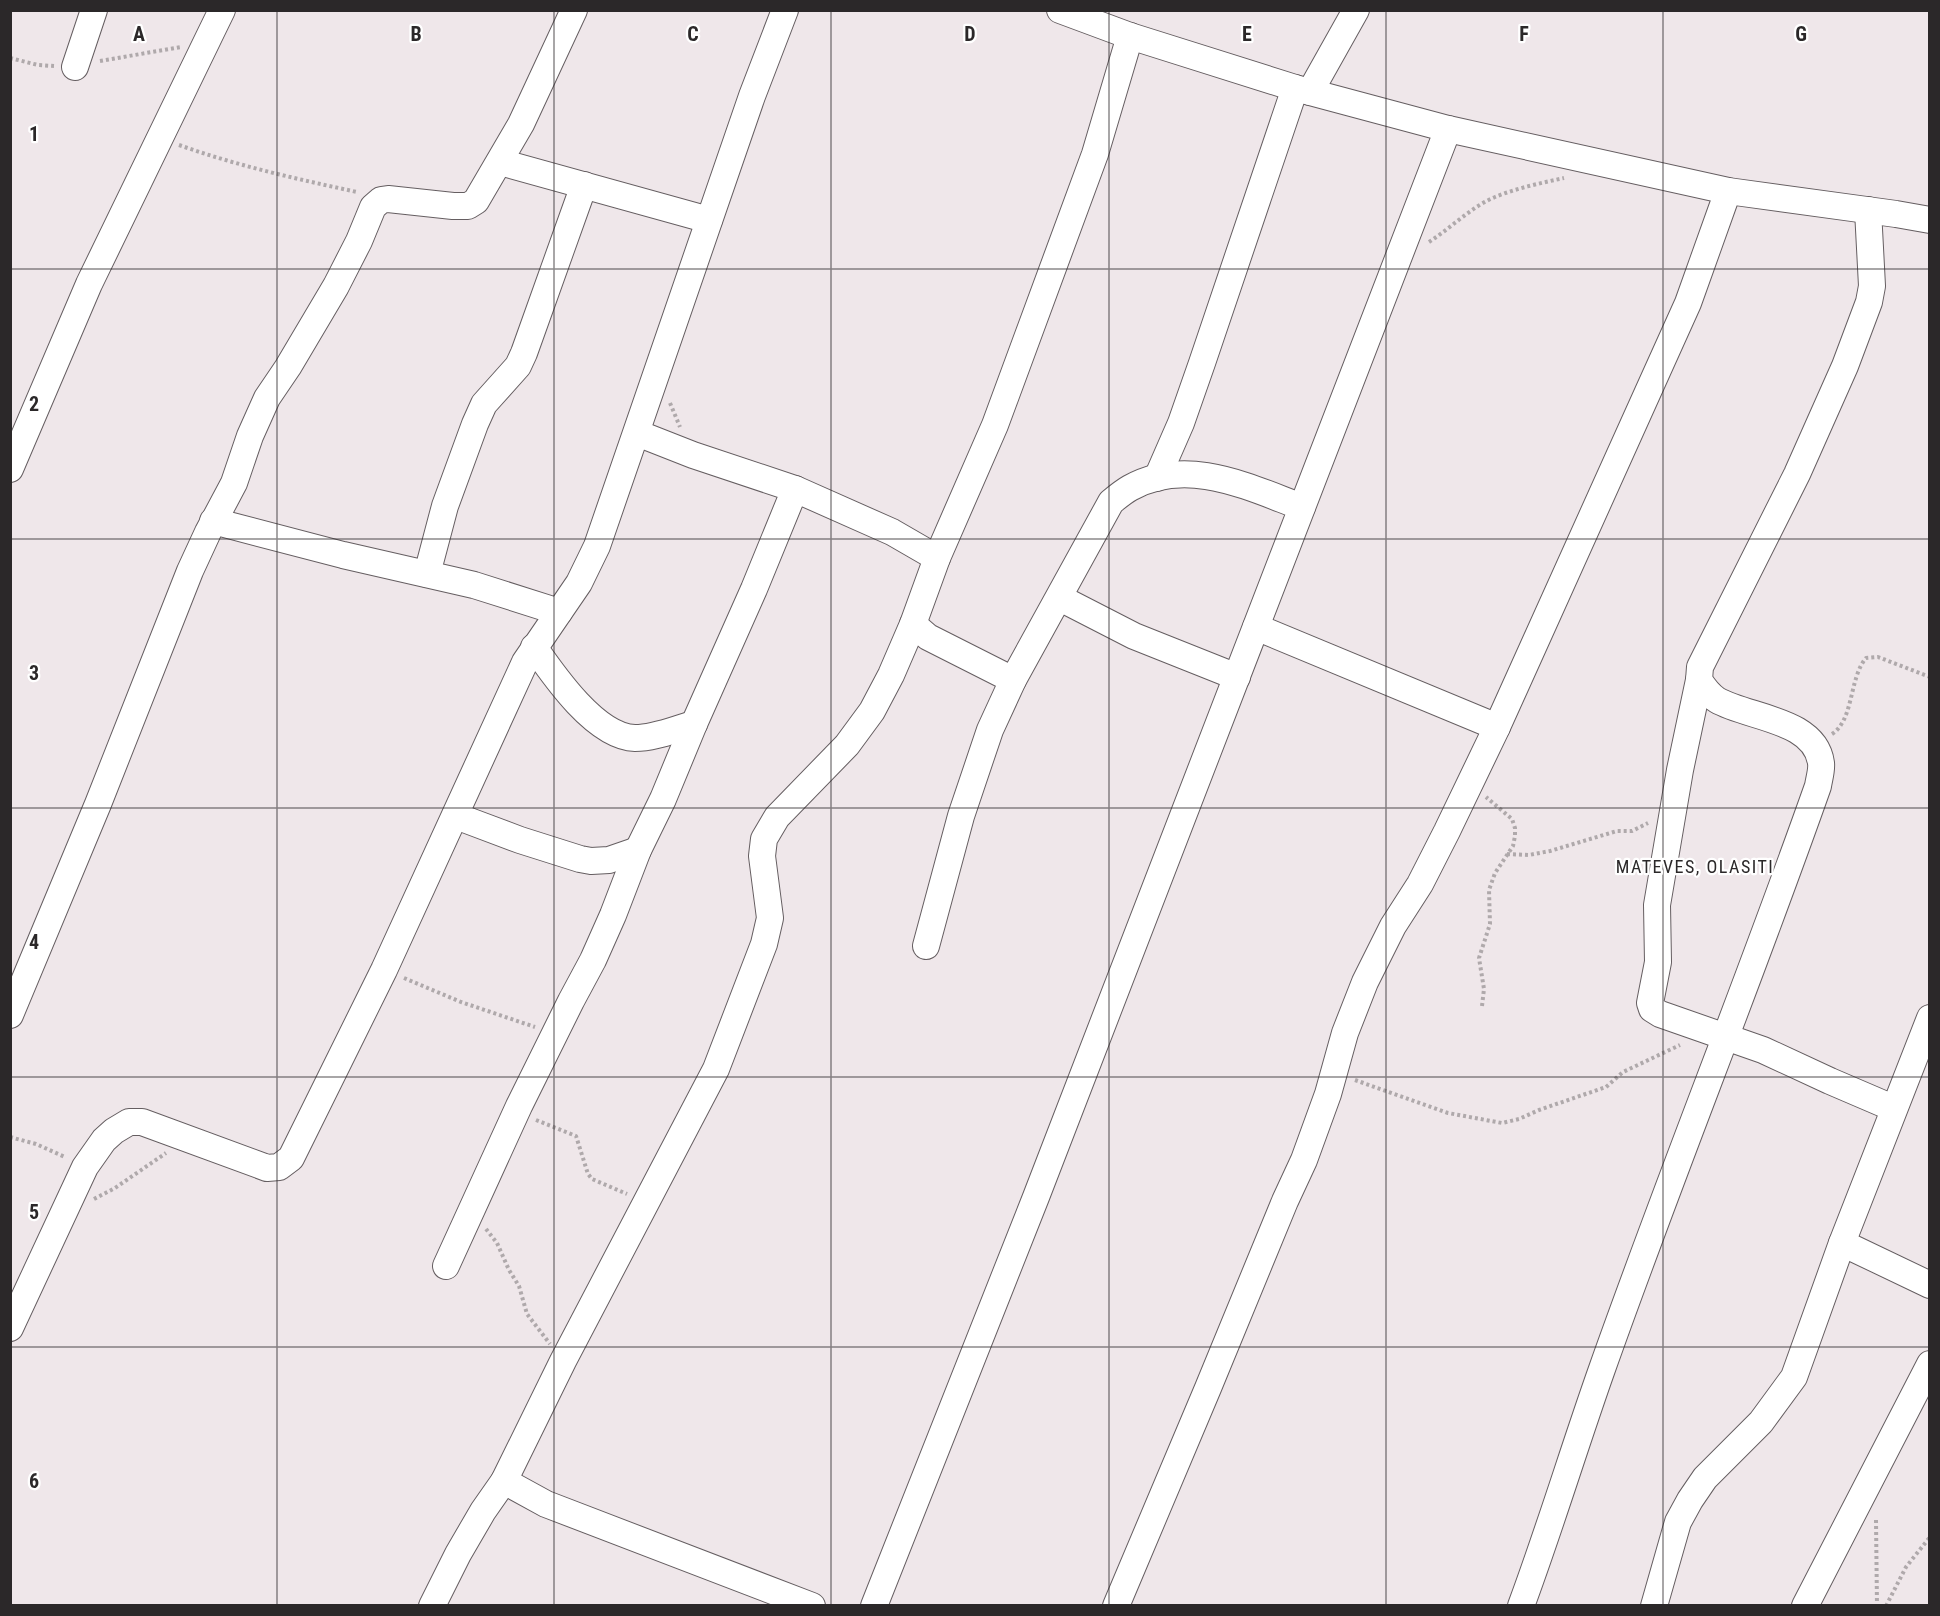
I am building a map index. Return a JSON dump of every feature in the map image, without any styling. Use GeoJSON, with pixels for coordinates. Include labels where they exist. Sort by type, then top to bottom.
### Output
{"type":"FeatureCollection","features":[{"type":"Feature","properties":{"kind":"street"},"geometry":{"type":"LineString","coordinates":[[75,67],[94,10]]}},
{"type":"Feature","properties":{"kind":"street"},"geometry":{"type":"LineString","coordinates":[[10,469],[89,284],[222,10]]}},
{"type":"Feature","properties":{"kind":"street"},"geometry":{"type":"LineString","coordinates":[[10,1015],[99,804],[190,571],[239,471],[250,436],[267,398],[336,286],[373,207],[381,200],[388,199],[422,204],[468,206],[476,201],[521,124],[574,10]]}},
{"type":"Feature","properties":{"kind":"street"},"geometry":{"type":"LineString","coordinates":[[10,1328],[85,1167],[104,1140],[122,1125],[129,1122],[142,1122],[267,1168],[279,1167],[291,1158],[384,970],[456,816],[508,697],[534,647],[579,583],[597,546],[784,10]]}},
{"type":"Feature","properties":{"kind":"street"},"geometry":{"type":"LineString","coordinates":[[1060,10],[1130,36],[1302,90],[1448,129],[1728,191],[1929,220]]}},
{"type":"Feature","properties":{"kind":"street"},"geometry":{"type":"LineString","coordinates":[[1157,478],[1181,423],[1302,90],[1356,10]]}},
{"type":"Feature","properties":{"kind":"street"},"geometry":{"type":"LineString","coordinates":[[432,1605],[458,1554],[504,1480],[563,1361],[716,1069],[764,944],[770,918],[762,856],[764,839],[777,817],[847,746],[872,711],[913,624],[937,558],[995,425],[1068,228],[1095,154],[1130,36]]}},
{"type":"Feature","properties":{"kind":"street"},"geometry":{"type":"LineString","coordinates":[[874,1605],[1036,1197],[1448,129]]}},
{"type":"Feature","properties":{"kind":"street"},"geometry":{"type":"LineString","coordinates":[[500,162],[709,220]]}},
{"type":"Feature","properties":{"kind":"street"},"geometry":{"type":"LineString","coordinates":[[427,574],[445,506],[475,424],[484,404],[518,366],[551,281],[584,185]]}},
{"type":"Feature","properties":{"kind":"street"},"geometry":{"type":"LineString","coordinates":[[1116,1605],[1304,1160],[1334,1073],[1345,1033],[1382,947],[1425,873],[1497,727],[1688,303],[1728,191]]}},
{"type":"Feature","properties":{"kind":"street"},"geometry":{"type":"LineString","coordinates":[[1868,210],[1872,270],[1869,302],[1845,366],[1797,474],[1700,667],[1657,905],[1658,962],[1650,1003],[1652,1009],[1660,1014],[1763,1050],[1893,1108]]}},
{"type":"Feature","properties":{"kind":"street"},"geometry":{"type":"LineString","coordinates":[[637,433],[693,455],[795,489],[892,531],[937,558]]}},
{"type":"Feature","properties":{"kind":"street"},"geometry":{"type":"LineString","coordinates":[[926,946],[958,826],[990,730],[1014,680],[1112,502],[1130,488],[1157,478],[1191,473],[1222,478],[1302,507]]}},
{"type":"Feature","properties":{"kind":"street"},"geometry":{"type":"LineString","coordinates":[[446,1266],[519,1106],[597,951],[638,850],[663,800],[795,489]]}},
{"type":"Feature","properties":{"kind":"street"},"geometry":{"type":"LineString","coordinates":[[213,521],[343,555],[484,588],[559,612]]}},
{"type":"Feature","properties":{"kind":"street"},"geometry":{"type":"LineString","coordinates":[[1060,598],[1134,636],[1237,677]]}},
{"type":"Feature","properties":{"kind":"street"},"geometry":{"type":"LineString","coordinates":[[913,624],[928,637],[1014,680]]}},
{"type":"Feature","properties":{"kind":"street"},"geometry":{"type":"LineString","coordinates":[[1256,627],[1497,727]]}},
{"type":"Feature","properties":{"kind":"street"},"geometry":{"type":"LineString","coordinates":[[534,647],[564,688],[592,716],[616,733],[635,738],[694,724]]}},
{"type":"Feature","properties":{"kind":"street"},"geometry":{"type":"LineString","coordinates":[[1521,1605],[1716,1034],[1743,996],[1818,786],[1822,765],[1818,752],[1805,736],[1786,725],[1718,701],[1706,692],[1699,680]]}},
{"type":"Feature","properties":{"kind":"street"},"geometry":{"type":"LineString","coordinates":[[456,816],[580,859],[609,860],[638,850]]}},
{"type":"Feature","properties":{"kind":"street"},"geometry":{"type":"LineString","coordinates":[[1654,1605],[1678,1522],[1690,1500],[1705,1479],[1761,1422],[1794,1377],[1842,1243],[1929,1018]]}},
{"type":"Feature","properties":{"kind":"street"},"geometry":{"type":"LineString","coordinates":[[1842,1243],[1929,1285]]}},
{"type":"Feature","properties":{"kind":"street"},"geometry":{"type":"LineString","coordinates":[[1805,1605],[1929,1364]]}},
{"type":"Feature","properties":{"kind":"street"},"geometry":{"type":"LineString","coordinates":[[504,1480],[546,1504],[812,1605]]}},
{"type":"Feature","properties":{"kind":"path"},"geometry":{"type":"LineString","coordinates":[[10,58],[38,65],[75,67],[206,43]]}},
{"type":"Feature","properties":{"kind":"path"},"geometry":{"type":"LineString","coordinates":[[159,138],[220,160],[366,194],[381,200]]}},
{"type":"Feature","properties":{"kind":"path"},"geometry":{"type":"LineString","coordinates":[[1426,243],[1495,197],[1532,185],[1574,176]]}},
{"type":"Feature","properties":{"kind":"path"},"geometry":{"type":"LineString","coordinates":[[658,372],[675,417],[693,455]]}},
{"type":"Feature","properties":{"kind":"path"},"geometry":{"type":"LineString","coordinates":[[1812,744],[1836,732],[1841,726],[1855,682],[1866,658],[1878,657],[1929,677]]}},
{"type":"Feature","properties":{"kind":"path"},"geometry":{"type":"LineString","coordinates":[[1470,782],[1512,819],[1515,828],[1512,846],[1495,873],[1489,890],[1490,924],[1479,958],[1484,989],[1482,1006]]}},
{"type":"Feature","properties":{"kind":"path"},"geometry":{"type":"LineString","coordinates":[[1507,854],[1529,855],[1617,831],[1632,831],[1651,821]]}},
{"type":"Feature","properties":{"kind":"path"},"geometry":{"type":"LineString","coordinates":[[384,970],[461,1002],[537,1027],[544,1032],[549,1047]]}},
{"type":"Feature","properties":{"kind":"path"},"geometry":{"type":"LineString","coordinates":[[1334,1073],[1448,1113],[1502,1123],[1606,1087],[1623,1072],[1716,1034]]}},
{"type":"Feature","properties":{"kind":"path"},"geometry":{"type":"LineString","coordinates":[[519,1106],[534,1119],[576,1136],[585,1168],[592,1179],[646,1202]]}},
{"type":"Feature","properties":{"kind":"path"},"geometry":{"type":"LineString","coordinates":[[10,1137],[36,1144],[85,1167]]}},
{"type":"Feature","properties":{"kind":"path"},"geometry":{"type":"LineString","coordinates":[[62,1217],[115,1188],[160,1156],[190,1139]]}},
{"type":"Feature","properties":{"kind":"path"},"geometry":{"type":"LineString","coordinates":[[472,1208],[497,1243],[519,1286],[527,1314],[563,1361]]}},
{"type":"Feature","properties":{"kind":"path"},"geometry":{"type":"LineString","coordinates":[[1859,1500],[1868,1505],[1876,1518],[1877,1605]]}},
{"type":"Feature","properties":{"kind":"path"},"geometry":{"type":"LineString","coordinates":[[1886,1605],[1906,1567],[1929,1537]]}},
{"type":"Feature","properties":{"kind":"district","name":"MATEVES, OLASITI"},"geometry":{"type":"Point","coordinates":[1695,867]}}]}
